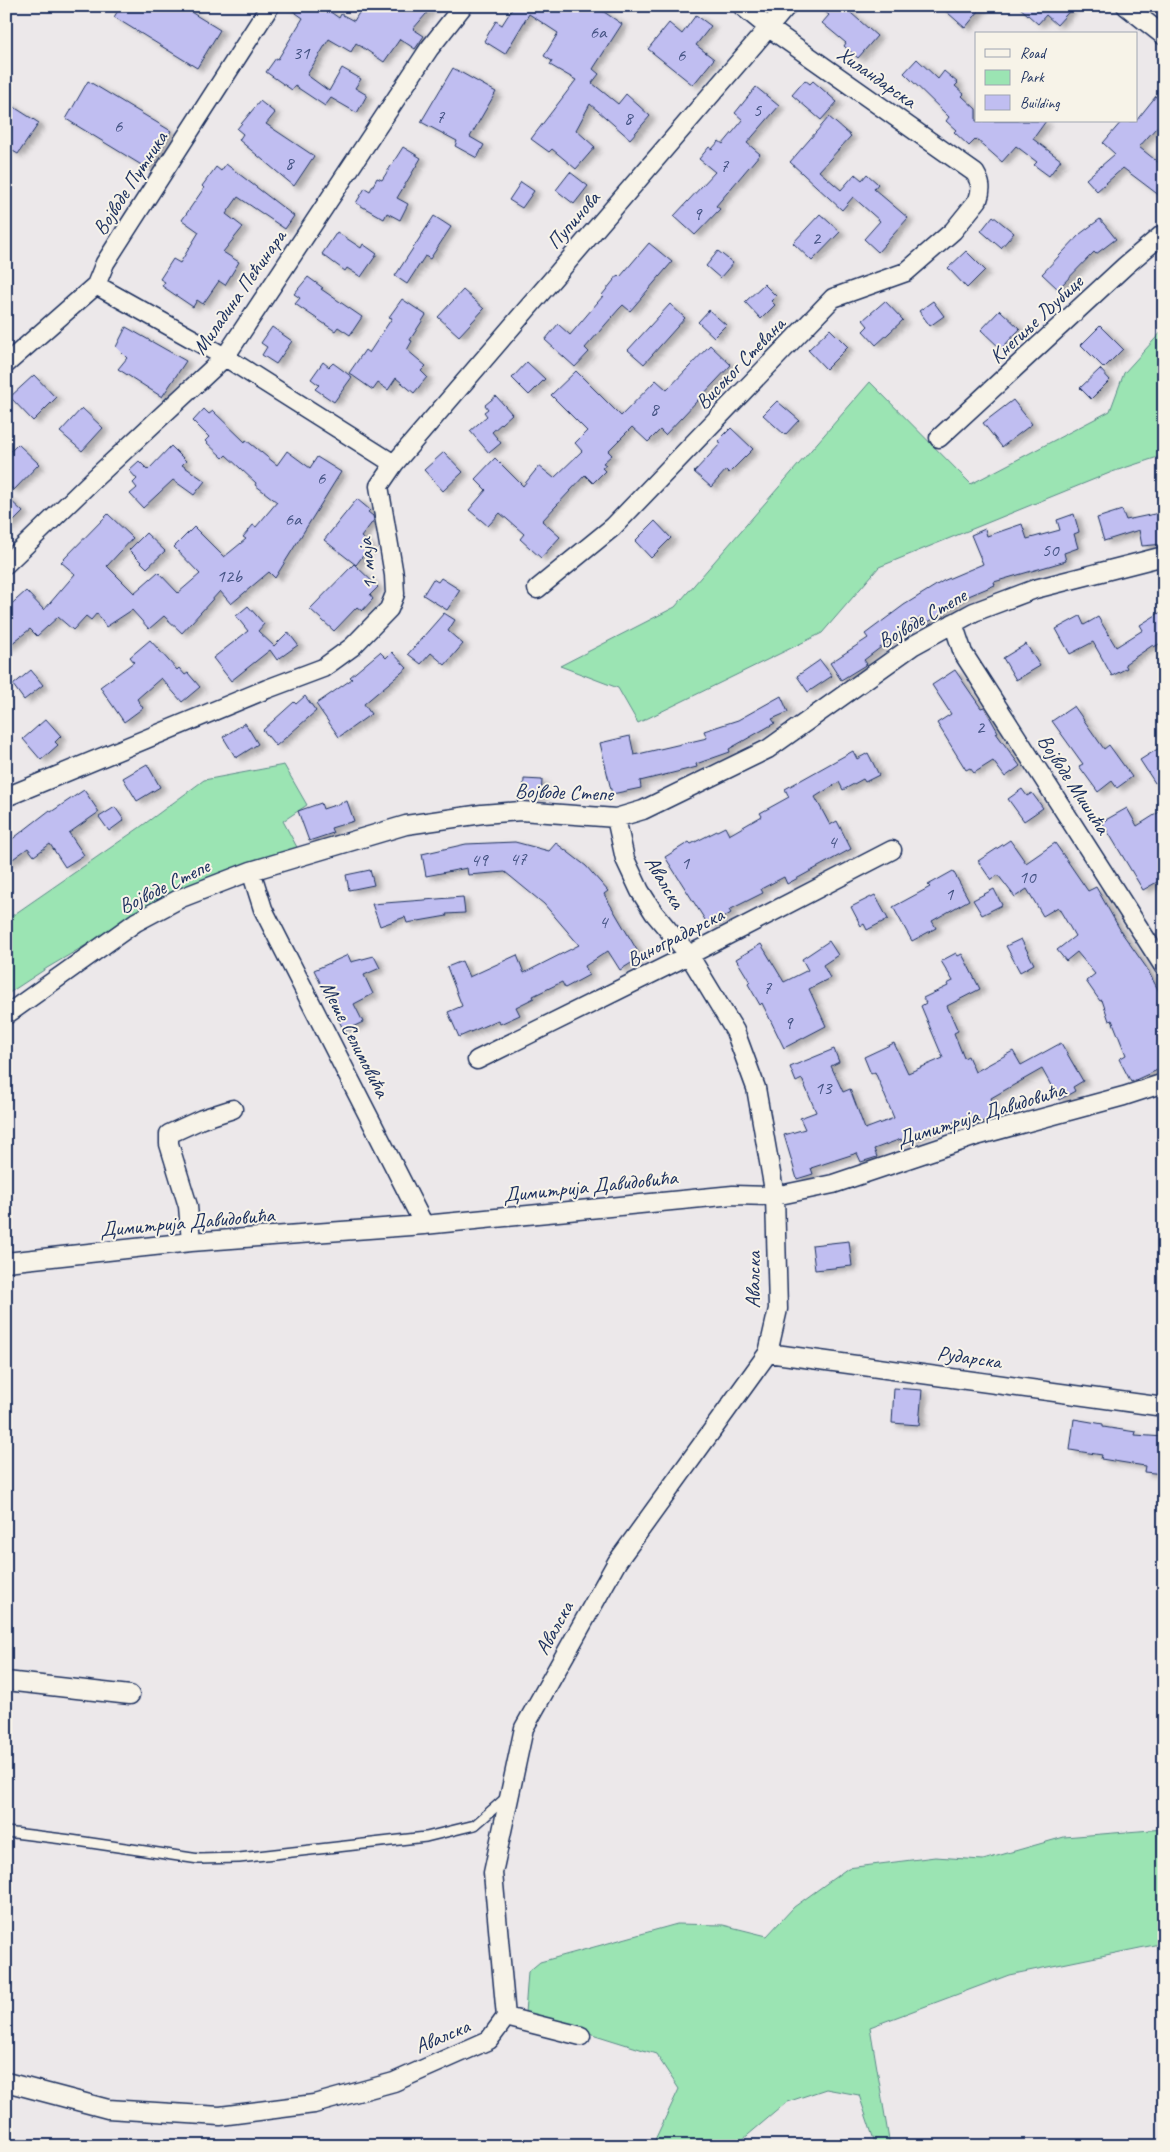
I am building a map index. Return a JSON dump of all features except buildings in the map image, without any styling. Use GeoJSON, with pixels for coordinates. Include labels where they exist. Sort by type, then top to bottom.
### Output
{"type":"FeatureCollection","features":[{"type":"Feature","properties":{"kind":"street","name":"Војводе Путника"},"geometry":{"type":"LineString","coordinates":[[6,364],[96,285],[106,263],[270,6]]}},
{"type":"Feature","properties":{"kind":"street","name":"Миладина Пећинара"},"geometry":{"type":"LineString","coordinates":[[6,564],[225,357],[429,49],[463,6]]}},
{"type":"Feature","properties":{"kind":"street","name":"Хиландарска"},"geometry":{"type":"LineString","coordinates":[[742,6],[769,28],[974,174],[981,187]]}},
{"type":"Feature","properties":{"kind":"street","name":"Пупинова"},"geometry":{"type":"LineString","coordinates":[[394,464],[787,6]]}},
{"type":"Feature","properties":{"kind":"street"},"geometry":{"type":"LineString","coordinates":[[1132,8],[1164,36]]}},
{"type":"Feature","properties":{"kind":"street","name":"Високог Стевана"},"geometry":{"type":"LineString","coordinates":[[537,589],[613,527],[833,298],[906,272],[953,231],[978,200],[981,187]]}},
{"type":"Feature","properties":{"kind":"street","name":"Кнегиње Љубице"},"geometry":{"type":"LineString","coordinates":[[939,438],[1125,266],[1164,234]]}},
{"type":"Feature","properties":{"kind":"street"},"geometry":{"type":"LineString","coordinates":[[96,285],[225,357],[394,464]]}},
{"type":"Feature","properties":{"kind":"street","name":"1. маја"},"geometry":{"type":"LineString","coordinates":[[6,797],[267,689],[323,668],[352,647],[389,609],[395,594],[394,575],[379,486],[394,464]]}},
{"type":"Feature","properties":{"kind":"street","name":"Војводе Степе"},"geometry":{"type":"LineString","coordinates":[[6,1015],[136,922],[181,898],[251,871],[406,824],[521,811],[616,818],[642,810],[768,749],[914,645],[974,612],[1035,589],[1164,556]]}},
{"type":"Feature","properties":{"kind":"street","name":"Војводе Мишића"},"geometry":{"type":"LineString","coordinates":[[953,623],[963,653],[1164,967]]}},
{"type":"Feature","properties":{"kind":"street","name":"Авалска"},"geometry":{"type":"LineString","coordinates":[[6,2082],[108,2109],[220,2116],[314,2104],[394,2082],[489,2040],[506,2017],[493,1873],[524,1728],[616,1562],[768,1353],[778,1310],[775,1196],[756,1088],[735,1031],[689,955],[654,913],[640,891],[625,859],[616,818]]}},
{"type":"Feature","properties":{"kind":"street","name":"Виноградарска"},"geometry":{"type":"LineString","coordinates":[[477,1060],[689,955],[892,850]]}},
{"type":"Feature","properties":{"kind":"street","name":"Меше Селимовића"},"geometry":{"type":"LineString","coordinates":[[251,871],[264,909],[424,1225]]}},
{"type":"Feature","properties":{"kind":"street","name":"Димитрија Давидовића"},"geometry":{"type":"LineString","coordinates":[[6,1262],[191,1242],[424,1225],[733,1195],[775,1196],[832,1184],[976,1136],[1124,1096],[1164,1082]]}},
{"type":"Feature","properties":{"kind":"street"},"geometry":{"type":"LineString","coordinates":[[191,1242],[188,1206],[169,1144],[169,1134],[202,1119],[232,1109]]}},
{"type":"Feature","properties":{"kind":"street","name":"Рударска"},"geometry":{"type":"LineString","coordinates":[[768,1353],[1164,1407]]}},
{"type":"Feature","properties":{"kind":"street"},"geometry":{"type":"LineString","coordinates":[[6,1682],[130,1695]]}},
{"type":"Feature","properties":{"kind":"street"},"geometry":{"type":"LineString","coordinates":[[506,2017],[580,2036]]}},
{"type":"Feature","properties":{"kind":"lane"},"geometry":{"type":"LineString","coordinates":[[6,1832],[199,1859],[239,1858],[426,1837],[474,1825],[509,1794]]}},
{"type":"Feature","properties":{"kind":"green space"},"geometry":{"type":"Polygon","coordinates":[[[1164,329],[1164,455],[1112,472],[879,567],[822,633],[638,723],[618,688],[560,666],[675,607],[870,382],[971,484],[1110,411],[1124,373],[1164,329]]]}},
{"type":"Feature","properties":{"kind":"green space"},"geometry":{"type":"Polygon","coordinates":[[[284,765],[307,805],[283,821],[299,851],[171,895],[47,968],[6,995],[6,920],[139,828],[204,780],[284,765]]]}},
{"type":"Feature","properties":{"kind":"green space"},"geometry":{"type":"Polygon","coordinates":[[[1164,1829],[1164,1943],[1009,1975],[870,2027],[890,2146],[876,2146],[859,2095],[826,2089],[787,2102],[735,2146],[652,2146],[679,2089],[656,2054],[525,2013],[528,1972],[540,1962],[677,1924],[723,1925],[767,1936],[794,1907],[848,1868],[935,1857],[983,1860],[1064,1837],[1164,1829]]]}}]}
